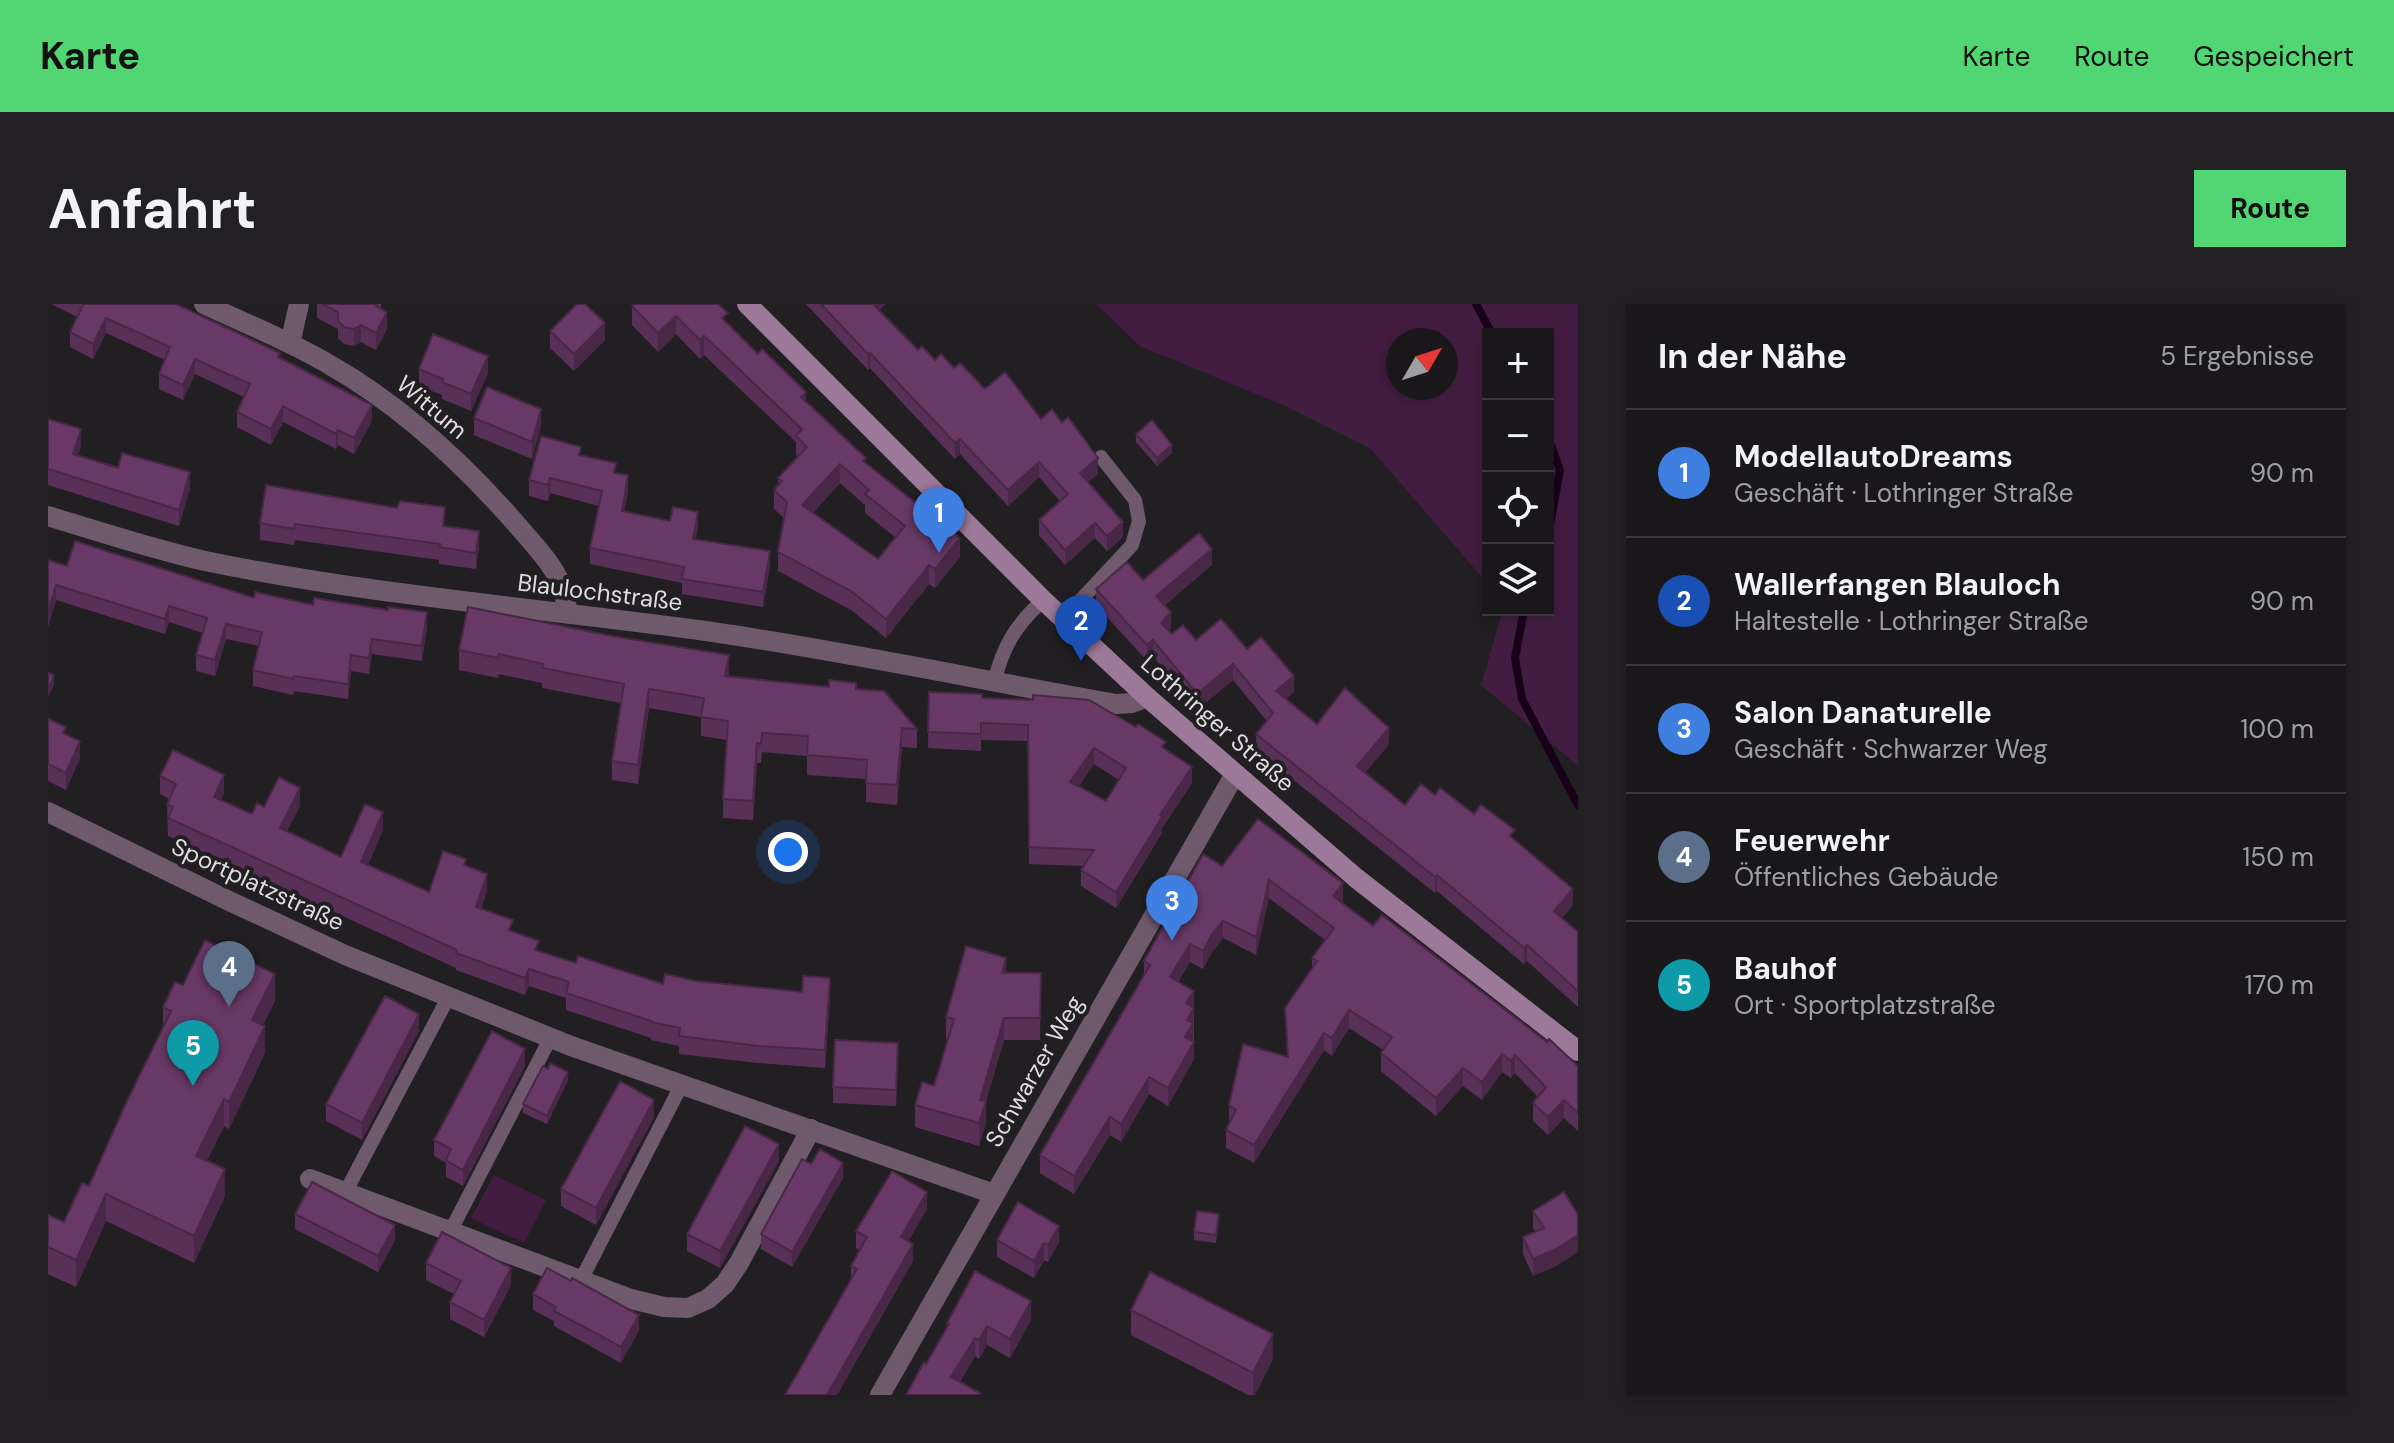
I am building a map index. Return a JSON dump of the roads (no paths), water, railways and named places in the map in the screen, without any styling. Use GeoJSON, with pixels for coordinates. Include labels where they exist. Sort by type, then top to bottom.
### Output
{"type":"FeatureCollection","features":[{"type":"Feature","properties":{"kind":"street","name":"Wittum"},"geometry":{"type":"LineString","coordinates":[[204,304],[330,364],[410,419],[497,502],[557,574],[567,597],[567,614]]}},
{"type":"Feature","properties":{"kind":"street"},"geometry":{"type":"LineString","coordinates":[[290,344],[299,304]]}},
{"type":"Feature","properties":{"kind":"street","name":"Lothringer Straße"},"geometry":{"type":"LineString","coordinates":[[747,304],[1043,600],[1147,697],[1356,878],[1578,1051]]}},
{"type":"Feature","properties":{"kind":"street","name":"Blaulochstraße"},"geometry":{"type":"LineString","coordinates":[[48,516],[203,560],[377,589],[708,631],[1116,704],[1132,703],[1147,697]]}},
{"type":"Feature","properties":{"kind":"street","name":"Schwarzer Weg"},"geometry":{"type":"LineString","coordinates":[[880,1395],[1235,774]]}},
{"type":"Feature","properties":{"kind":"street","name":"Sportplatzstraße"},"geometry":{"type":"LineString","coordinates":[[48,812],[319,943],[449,996],[551,1037],[994,1194]]}},
{"type":"Feature","properties":{"kind":"street"},"geometry":{"type":"LineString","coordinates":[[310,1179],[631,1299],[664,1307],[688,1308],[708,1299],[725,1284],[811,1129]]}},
{"type":"Feature","properties":{"kind":"lane"},"geometry":{"type":"LineString","coordinates":[[1063,619],[1132,545],[1139,521],[1135,500],[1101,457]]}},
{"type":"Feature","properties":{"kind":"lane"},"geometry":{"type":"LineString","coordinates":[[994,683],[1000,658],[1014,631],[1043,600]]}},
{"type":"Feature","properties":{"kind":"lane"},"geometry":{"type":"LineString","coordinates":[[345,1193],[449,996]]}},
{"type":"Feature","properties":{"kind":"lane"},"geometry":{"type":"LineString","coordinates":[[450,1232],[551,1037]]}},
{"type":"Feature","properties":{"kind":"lane"},"geometry":{"type":"LineString","coordinates":[[581,1280],[682,1084]]}},
{"type":"Feature","properties":{"kind":"waterway"},"geometry":{"type":"LineString","coordinates":[[1476,304],[1489,328]]}},
{"type":"Feature","properties":{"kind":"waterway"},"geometry":{"type":"LineString","coordinates":[[1554,454],[1560,470],[1554,502]]}},
{"type":"Feature","properties":{"kind":"waterway"},"geometry":{"type":"LineString","coordinates":[[1523,616],[1515,658],[1522,699],[1578,805]]}},
{"type":"Feature","properties":{"kind":"place","name":"ModellautoDreams"},"geometry":{"type":"Point","coordinates":[939,553]}},
{"type":"Feature","properties":{"kind":"place","name":"Wallerfangen Blauloch"},"geometry":{"type":"Point","coordinates":[1081,661]}},
{"type":"Feature","properties":{"kind":"place","name":"Salon Danaturelle"},"geometry":{"type":"Point","coordinates":[1172,941]}},
{"type":"Feature","properties":{"kind":"place","name":"Feuerwehr"},"geometry":{"type":"Point","coordinates":[229,1007]}},
{"type":"Feature","properties":{"kind":"place","name":"Bauhof"},"geometry":{"type":"Point","coordinates":[193,1086]}}]}
